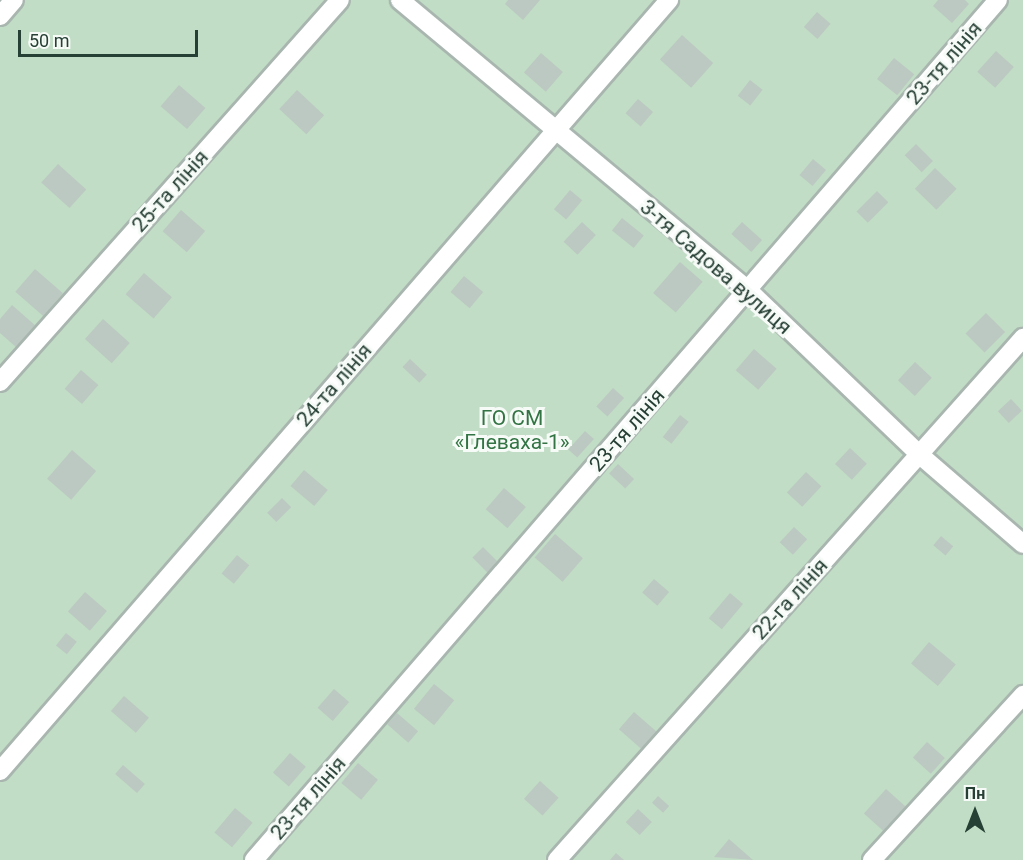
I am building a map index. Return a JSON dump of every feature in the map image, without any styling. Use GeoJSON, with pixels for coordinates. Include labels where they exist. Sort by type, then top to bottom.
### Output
{"type":"FeatureCollection","features":[{"type":"Feature","properties":{"kind":"street"},"geometry":{"type":"LineString","coordinates":[[0,16],[14,0]]}},
{"type":"Feature","properties":{"kind":"street","name":"25-та лінія"},"geometry":{"type":"LineString","coordinates":[[0,382],[340,0]]}},
{"type":"Feature","properties":{"kind":"street","name":"3-тя Садова вулиця"},"geometry":{"type":"LineString","coordinates":[[400,0],[748,290],[920,455],[1023,544]]}},
{"type":"Feature","properties":{"kind":"street","name":"24-та лінія"},"geometry":{"type":"LineString","coordinates":[[0,771],[669,0]]}},
{"type":"Feature","properties":{"kind":"street","name":"23-тя лінія"},"geometry":{"type":"LineString","coordinates":[[254,860],[998,0]]}},
{"type":"Feature","properties":{"kind":"street","name":"22-га лінія"},"geometry":{"type":"LineString","coordinates":[[556,860],[1023,338]]}},
{"type":"Feature","properties":{"kind":"street"},"geometry":{"type":"LineString","coordinates":[[872,860],[1023,695]]}},
{"type":"Feature","properties":{"kind":"green space","name":"ГО СМ «Глеваха-1»"},"geometry":{"type":"Polygon","coordinates":[[[0,0],[1023,0],[1023,860],[0,860],[0,0]]]}},
{"type":"Feature","properties":{"kind":"building"},"geometry":{"type":"Polygon","coordinates":[[[508,0],[540,0],[523,20],[505,4],[508,0]]]}},
{"type":"Feature","properties":{"kind":"building"},"geometry":{"type":"Polygon","coordinates":[[[938,0],[965,0],[969,4],[952,23],[933,6],[938,0]]]}},
{"type":"Feature","properties":{"kind":"building"},"geometry":{"type":"Polygon","coordinates":[[[817,12],[831,24],[817,39],[804,27],[817,12]]]}},
{"type":"Feature","properties":{"kind":"building"},"geometry":{"type":"Polygon","coordinates":[[[682,35],[713,63],[691,88],[660,60],[682,35]]]}},
{"type":"Feature","properties":{"kind":"building"},"geometry":{"type":"Polygon","coordinates":[[[996,51],[1014,67],[995,88],[977,72],[996,51]]]}},
{"type":"Feature","properties":{"kind":"building"},"geometry":{"type":"Polygon","coordinates":[[[541,53],[563,72],[546,92],[524,73],[541,53]]]}},
{"type":"Feature","properties":{"kind":"building"},"geometry":{"type":"Polygon","coordinates":[[[894,58],[914,74],[897,95],[877,79],[894,58]]]}},
{"type":"Feature","properties":{"kind":"building"},"geometry":{"type":"Polygon","coordinates":[[[750,80],[763,90],[750,106],[738,96],[750,80]]]}},
{"type":"Feature","properties":{"kind":"building"},"geometry":{"type":"Polygon","coordinates":[[[179,85],[205,108],[187,129],[161,106],[179,85]]]}},
{"type":"Feature","properties":{"kind":"building"},"geometry":{"type":"Polygon","coordinates":[[[297,90],[324,115],[306,134],[279,109],[297,90]]]}},
{"type":"Feature","properties":{"kind":"building"},"geometry":{"type":"Polygon","coordinates":[[[638,99],[653,112],[641,126],[626,113],[638,99]]]}},
{"type":"Feature","properties":{"kind":"building"},"geometry":{"type":"Polygon","coordinates":[[[916,144],[933,161],[922,172],[905,155],[916,144]]]}},
{"type":"Feature","properties":{"kind":"building"},"geometry":{"type":"Polygon","coordinates":[[[813,159],[826,170],[813,186],[800,175],[813,159]]]}},
{"type":"Feature","properties":{"kind":"building"},"geometry":{"type":"Polygon","coordinates":[[[58,164],[86,189],[70,208],[41,183],[58,164]]]}},
{"type":"Feature","properties":{"kind":"building"},"geometry":{"type":"Polygon","coordinates":[[[935,168],[957,189],[936,210],[915,189],[935,168]]]}},
{"type":"Feature","properties":{"kind":"building"},"geometry":{"type":"Polygon","coordinates":[[[570,190],[582,200],[566,219],[554,209],[570,190]]]}},
{"type":"Feature","properties":{"kind":"building"},"geometry":{"type":"Polygon","coordinates":[[[877,191],[888,202],[868,223],[856,212],[877,191]]]}},
{"type":"Feature","properties":{"kind":"building"},"geometry":{"type":"Polygon","coordinates":[[[181,210],[205,231],[187,252],[163,231],[181,210]]]}},
{"type":"Feature","properties":{"kind":"building"},"geometry":{"type":"Polygon","coordinates":[[[622,218],[644,236],[634,248],[612,230],[622,218]]]}},
{"type":"Feature","properties":{"kind":"building"},"geometry":{"type":"Polygon","coordinates":[[[582,222],[596,235],[577,255],[564,242],[582,222]]]}},
{"type":"Feature","properties":{"kind":"building"},"geometry":{"type":"Polygon","coordinates":[[[742,222],[762,240],[751,252],[731,234],[742,222]]]}},
{"type":"Feature","properties":{"kind":"building"},"geometry":{"type":"Polygon","coordinates":[[[680,262],[703,282],[676,313],[653,293],[680,262]]]}},
{"type":"Feature","properties":{"kind":"building"},"geometry":{"type":"Polygon","coordinates":[[[35,269],[63,293],[43,316],[15,292],[35,269]]]}},
{"type":"Feature","properties":{"kind":"building"},"geometry":{"type":"Polygon","coordinates":[[[144,273],[172,297],[154,318],[126,294],[144,273]]]}},
{"type":"Feature","properties":{"kind":"building"},"geometry":{"type":"Polygon","coordinates":[[[464,276],[483,292],[470,308],[451,292],[464,276]]]}},
{"type":"Feature","properties":{"kind":"building"},"geometry":{"type":"Polygon","coordinates":[[[12,305],[36,326],[17,348],[0,333],[0,319],[12,305]]]}},
{"type":"Feature","properties":{"kind":"building"},"geometry":{"type":"Polygon","coordinates":[[[986,313],[1005,332],[985,353],[965,334],[986,313]]]}},
{"type":"Feature","properties":{"kind":"building"},"geometry":{"type":"Polygon","coordinates":[[[103,319],[130,343],[112,363],[85,339],[103,319]]]}},
{"type":"Feature","properties":{"kind":"building"},"geometry":{"type":"Polygon","coordinates":[[[754,349],[777,369],[758,390],[736,370],[754,349]]]}},
{"type":"Feature","properties":{"kind":"building"},"geometry":{"type":"Polygon","coordinates":[[[410,359],[427,375],[419,383],[402,367],[410,359]]]}},
{"type":"Feature","properties":{"kind":"building"},"geometry":{"type":"Polygon","coordinates":[[[915,362],[932,378],[915,396],[898,380],[915,362]]]}},
{"type":"Feature","properties":{"kind":"building"},"geometry":{"type":"Polygon","coordinates":[[[81,370],[98,385],[82,404],[65,389],[81,370]]]}},
{"type":"Feature","properties":{"kind":"building"},"geometry":{"type":"Polygon","coordinates":[[[613,388],[624,398],[607,417],[596,407],[613,388]]]}},
{"type":"Feature","properties":{"kind":"building"},"geometry":{"type":"Polygon","coordinates":[[[1011,399],[1022,411],[1009,423],[998,411],[1011,399]]]}},
{"type":"Feature","properties":{"kind":"building"},"geometry":{"type":"Polygon","coordinates":[[[680,415],[689,422],[671,444],[663,437],[680,415]]]}},
{"type":"Feature","properties":{"kind":"building"},"geometry":{"type":"Polygon","coordinates":[[[585,431],[594,439],[577,458],[568,450],[585,431]]]}},
{"type":"Feature","properties":{"kind":"building"},"geometry":{"type":"Polygon","coordinates":[[[850,448],[867,464],[852,480],[835,464],[850,448]]]}},
{"type":"Feature","properties":{"kind":"building"},"geometry":{"type":"Polygon","coordinates":[[[72,450],[96,471],[71,500],[47,479],[72,450]]]}},
{"type":"Feature","properties":{"kind":"building"},"geometry":{"type":"Polygon","coordinates":[[[618,464],[634,479],[625,489],[609,474],[618,464]]]}},
{"type":"Feature","properties":{"kind":"building"},"geometry":{"type":"Polygon","coordinates":[[[304,470],[328,490],[314,506],[291,486],[304,470]]]}},
{"type":"Feature","properties":{"kind":"building"},"geometry":{"type":"Polygon","coordinates":[[[806,472],[821,486],[802,507],[787,492],[806,472]]]}},
{"type":"Feature","properties":{"kind":"building"},"geometry":{"type":"Polygon","coordinates":[[[504,488],[526,507],[508,528],[486,509],[504,488]]]}},
{"type":"Feature","properties":{"kind":"building"},"geometry":{"type":"Polygon","coordinates":[[[282,498],[291,507],[276,522],[267,513],[282,498]]]}},
{"type":"Feature","properties":{"kind":"building"},"geometry":{"type":"Polygon","coordinates":[[[794,527],[807,539],[793,555],[780,542],[794,527]]]}},
{"type":"Feature","properties":{"kind":"building"},"geometry":{"type":"Polygon","coordinates":[[[555,534],[583,558],[563,582],[535,557],[555,534]]]}},
{"type":"Feature","properties":{"kind":"building"},"geometry":{"type":"Polygon","coordinates":[[[941,536],[953,546],[946,555],[933,545],[941,536]]]}},
{"type":"Feature","properties":{"kind":"building"},"geometry":{"type":"Polygon","coordinates":[[[483,547],[501,565],[490,575],[472,558],[483,547]]]}},
{"type":"Feature","properties":{"kind":"building"},"geometry":{"type":"Polygon","coordinates":[[[237,555],[249,565],[234,584],[222,573],[237,555]]]}},
{"type":"Feature","properties":{"kind":"building"},"geometry":{"type":"Polygon","coordinates":[[[654,579],[669,592],[657,606],[642,593],[654,579]]]}},
{"type":"Feature","properties":{"kind":"building"},"geometry":{"type":"Polygon","coordinates":[[[85,592],[107,611],[90,631],[68,612],[85,592]]]}},
{"type":"Feature","properties":{"kind":"building"},"geometry":{"type":"Polygon","coordinates":[[[730,593],[743,604],[722,629],[709,618],[730,593]]]}},
{"type":"Feature","properties":{"kind":"building"},"geometry":{"type":"Polygon","coordinates":[[[66,633],[77,642],[67,654],[56,645],[66,633]]]}},
{"type":"Feature","properties":{"kind":"building"},"geometry":{"type":"Polygon","coordinates":[[[929,642],[956,664],[938,686],[911,663],[929,642]]]}},
{"type":"Feature","properties":{"kind":"building"},"geometry":{"type":"Polygon","coordinates":[[[434,684],[454,700],[434,725],[414,709],[434,684]]]}},
{"type":"Feature","properties":{"kind":"building"},"geometry":{"type":"Polygon","coordinates":[[[334,689],[349,702],[333,721],[318,708],[334,689]]]}},
{"type":"Feature","properties":{"kind":"building"},"geometry":{"type":"Polygon","coordinates":[[[124,696],[149,718],[136,733],[111,711],[124,696]]]}},
{"type":"Feature","properties":{"kind":"building"},"geometry":{"type":"Polygon","coordinates":[[[634,712],[662,736],[647,754],[619,729],[634,712]]]}},
{"type":"Feature","properties":{"kind":"building"},"geometry":{"type":"Polygon","coordinates":[[[397,713],[418,731],[408,743],[387,724],[397,713]]]}},
{"type":"Feature","properties":{"kind":"building"},"geometry":{"type":"Polygon","coordinates":[[[927,742],[945,758],[931,774],[913,758],[927,742]]]}},
{"type":"Feature","properties":{"kind":"building"},"geometry":{"type":"Polygon","coordinates":[[[290,753],[306,767],[289,786],[273,773],[290,753]]]}},
{"type":"Feature","properties":{"kind":"building"},"geometry":{"type":"Polygon","coordinates":[[[358,763],[378,780],[361,800],[341,783],[358,763]]]}},
{"type":"Feature","properties":{"kind":"building"},"geometry":{"type":"Polygon","coordinates":[[[123,765],[145,784],[137,793],[115,774],[123,765]]]}},
{"type":"Feature","properties":{"kind":"building"},"geometry":{"type":"Polygon","coordinates":[[[540,781],[559,798],[543,816],[524,799],[540,781]]]}},
{"type":"Feature","properties":{"kind":"building"},"geometry":{"type":"Polygon","coordinates":[[[886,789],[906,807],[884,832],[864,814],[886,789]]]}},
{"type":"Feature","properties":{"kind":"building"},"geometry":{"type":"Polygon","coordinates":[[[658,796],[669,806],[663,813],[652,803],[658,796]]]}},
{"type":"Feature","properties":{"kind":"building"},"geometry":{"type":"Polygon","coordinates":[[[235,808],[253,823],[232,847],[214,833],[235,808]]]}},
{"type":"Feature","properties":{"kind":"building"},"geometry":{"type":"Polygon","coordinates":[[[638,809],[652,822],[640,835],[626,822],[638,809]]]}},
{"type":"Feature","properties":{"kind":"building"},"geometry":{"type":"Polygon","coordinates":[[[729,839],[753,860],[714,857],[729,839]]]}},
{"type":"Feature","properties":{"kind":"building"},"geometry":{"type":"Polygon","coordinates":[[[616,853],[624,860],[610,860],[616,853]]]}}]}
